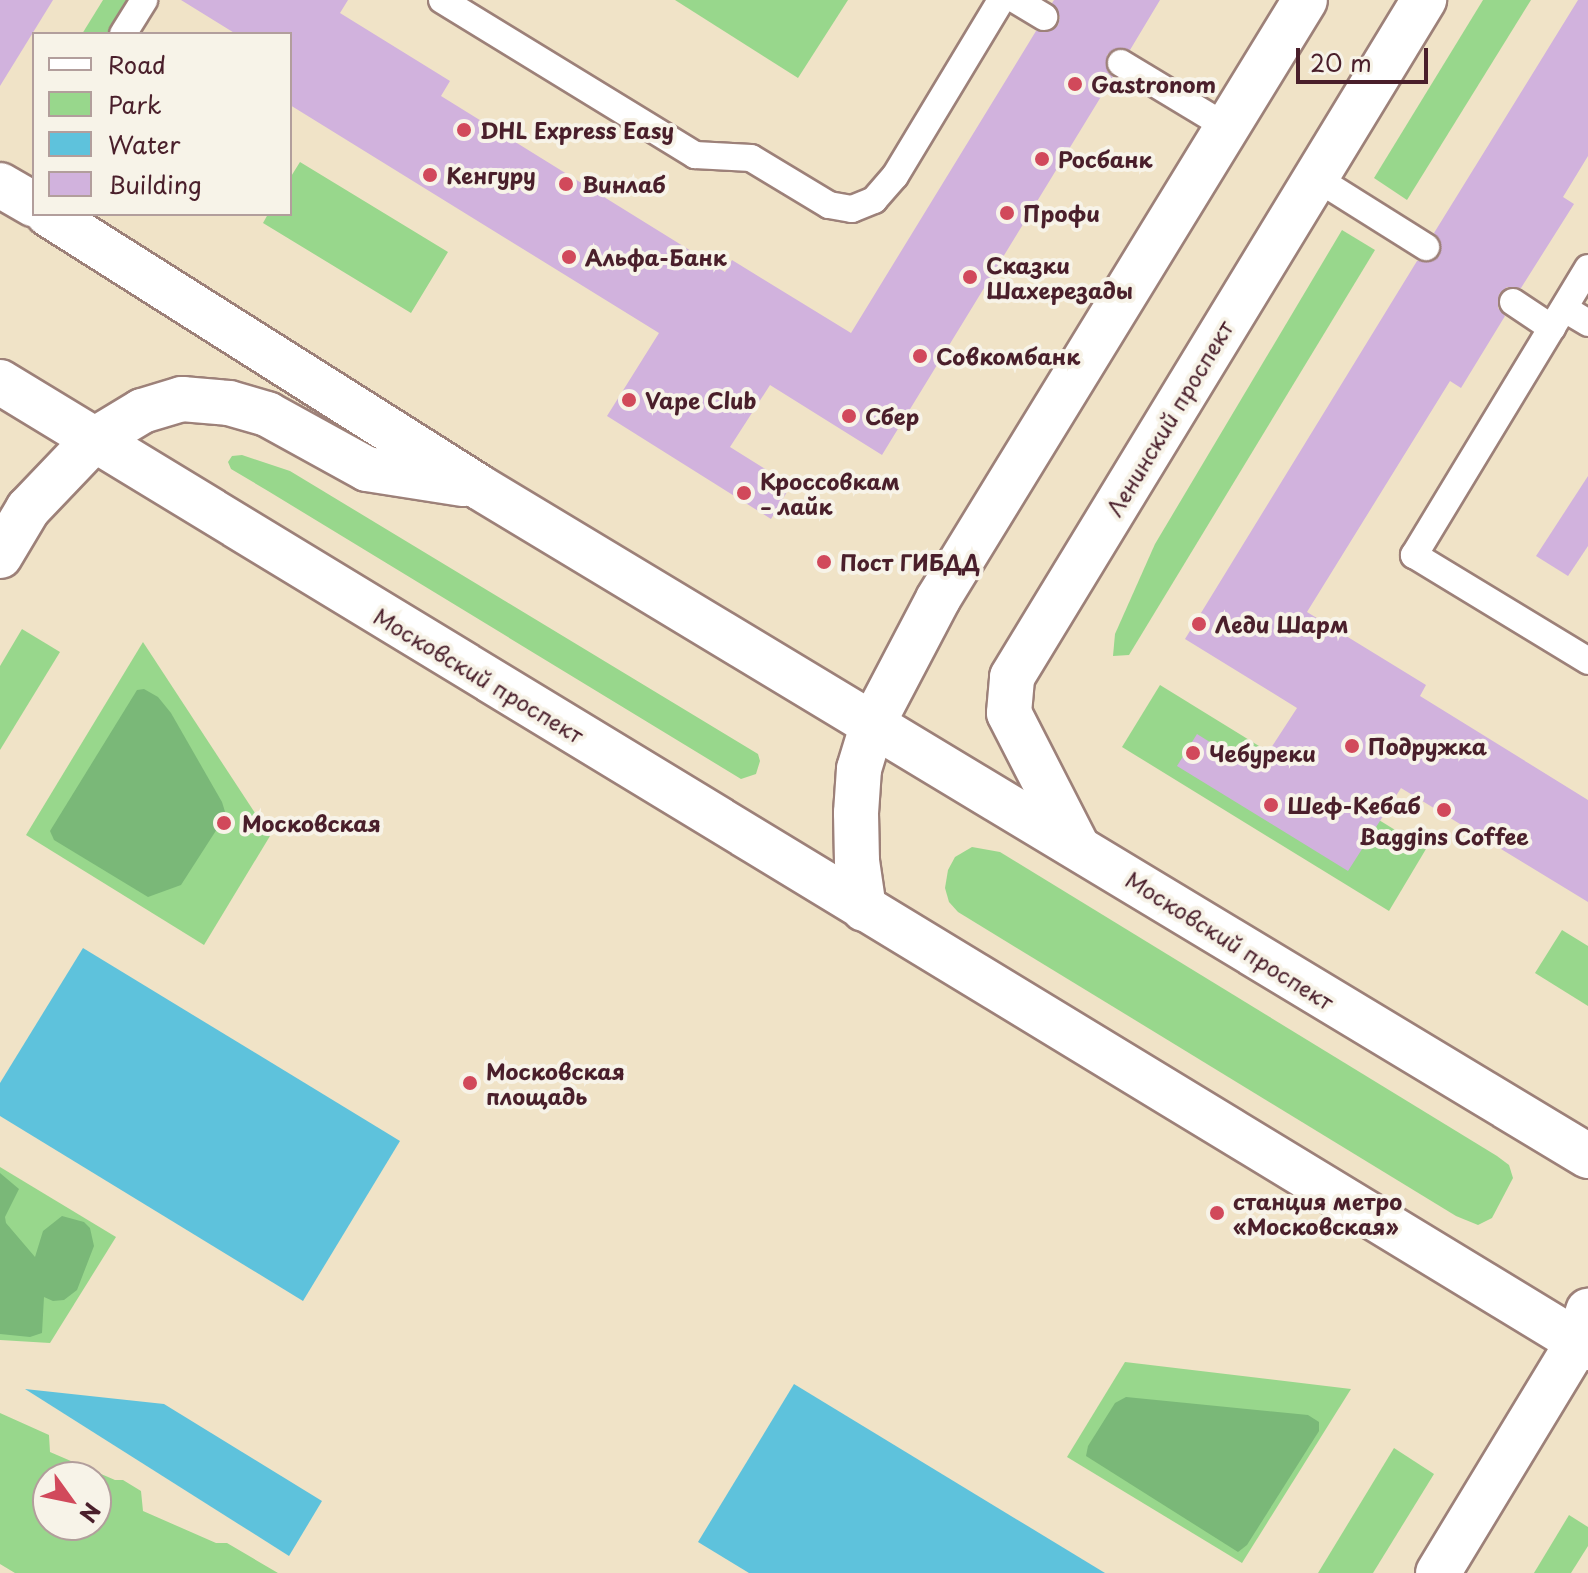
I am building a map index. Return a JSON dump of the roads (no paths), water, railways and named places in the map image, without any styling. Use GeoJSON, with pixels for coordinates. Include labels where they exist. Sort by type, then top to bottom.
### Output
{"type":"FeatureCollection","features":[{"type":"Feature","properties":{"kind":"main road"},"geometry":{"type":"LineString","coordinates":[[864,909],[857,861],[856,813],[859,769],[873,723],[938,599],[1305,0]]}},
{"type":"Feature","properties":{"kind":"main road","name":"Ленинский проспект"},"geometry":{"type":"LineString","coordinates":[[1078,846],[1009,713],[1012,677],[1424,0]]}},
{"type":"Feature","properties":{"kind":"main road","name":"Московский проспект"},"geometry":{"type":"LineString","coordinates":[[59,216],[479,487],[1588,1156]]}},
{"type":"Feature","properties":{"kind":"main road","name":"Московский проспект"},"geometry":{"type":"LineString","coordinates":[[0,382],[864,909],[1585,1334]]}},
{"type":"Feature","properties":{"kind":"main road","name":"Московский проспект"},"geometry":{"type":"LineString","coordinates":[[94,440],[142,411],[182,399],[229,403],[267,414],[367,469],[479,487]]}},
{"type":"Feature","properties":{"kind":"main road"},"geometry":{"type":"LineString","coordinates":[[0,556],[28,509],[94,440]]}},
{"type":"Feature","properties":{"kind":"main road"},"geometry":{"type":"LineString","coordinates":[[1438,1573],[1585,1334]]}},
{"type":"Feature","properties":{"kind":"lane"},"geometry":{"type":"LineString","coordinates":[[124,32],[144,0]]}},
{"type":"Feature","properties":{"kind":"lane"},"geometry":{"type":"LineString","coordinates":[[442,0],[695,155],[751,158],[829,205],[852,209],[874,200],[895,176],[1001,0]]}},
{"type":"Feature","properties":{"kind":"lane"},"geometry":{"type":"LineString","coordinates":[[1016,0],[1044,17]]}},
{"type":"Feature","properties":{"kind":"lane"},"geometry":{"type":"LineString","coordinates":[[1121,63],[1227,127]]}},
{"type":"Feature","properties":{"kind":"lane"},"geometry":{"type":"LineString","coordinates":[[1316,178],[1426,247]]}},
{"type":"Feature","properties":{"kind":"lane"},"geometry":{"type":"LineString","coordinates":[[1588,268],[1414,555],[1588,661]]}},
{"type":"Feature","properties":{"kind":"lane"},"geometry":{"type":"LineString","coordinates":[[1513,302],[1558,319],[1588,323]]}},
{"type":"Feature","properties":{"kind":"water"},"geometry":{"type":"Polygon","coordinates":[[[83,948],[400,1141],[303,1301],[0,1116],[0,1083],[83,948]]]}},
{"type":"Feature","properties":{"kind":"water"},"geometry":{"type":"Polygon","coordinates":[[[794,1384],[1105,1573],[749,1573],[698,1542],[794,1384]]]}},
{"type":"Feature","properties":{"kind":"water"},"geometry":{"type":"Polygon","coordinates":[[[25,1389],[164,1404],[322,1501],[289,1556],[25,1389]]]}},
{"type":"Feature","properties":{"kind":"place","name":"Gastronom"},"geometry":{"type":"Point","coordinates":[1075,84]}},
{"type":"Feature","properties":{"kind":"place","name":"DHL Express Easy"},"geometry":{"type":"Point","coordinates":[464,130]}},
{"type":"Feature","properties":{"kind":"place","name":"Росбанк"},"geometry":{"type":"Point","coordinates":[1042,159]}},
{"type":"Feature","properties":{"kind":"place","name":"Кенгуру"},"geometry":{"type":"Point","coordinates":[430,175]}},
{"type":"Feature","properties":{"kind":"place","name":"Винлаб"},"geometry":{"type":"Point","coordinates":[566,184]}},
{"type":"Feature","properties":{"kind":"place","name":"Профи"},"geometry":{"type":"Point","coordinates":[1007,213]}},
{"type":"Feature","properties":{"kind":"place","name":"Альфа-Банк"},"geometry":{"type":"Point","coordinates":[569,257]}},
{"type":"Feature","properties":{"kind":"place","name":"Сказки Шахерезады"},"geometry":{"type":"Point","coordinates":[970,277]}},
{"type":"Feature","properties":{"kind":"place","name":"Совкомбанк"},"geometry":{"type":"Point","coordinates":[920,356]}},
{"type":"Feature","properties":{"kind":"place","name":"Vape Club"},"geometry":{"type":"Point","coordinates":[629,400]}},
{"type":"Feature","properties":{"kind":"place","name":"Сбер"},"geometry":{"type":"Point","coordinates":[849,416]}},
{"type":"Feature","properties":{"kind":"place","name":"Кроссовкам – лайк"},"geometry":{"type":"Point","coordinates":[744,493]}},
{"type":"Feature","properties":{"kind":"place","name":"Пост ГИБДД"},"geometry":{"type":"Point","coordinates":[824,562]}},
{"type":"Feature","properties":{"kind":"place","name":"Леди Шарм"},"geometry":{"type":"Point","coordinates":[1199,624]}},
{"type":"Feature","properties":{"kind":"place","name":"Подружка"},"geometry":{"type":"Point","coordinates":[1352,746]}},
{"type":"Feature","properties":{"kind":"place","name":"Чебуреки"},"geometry":{"type":"Point","coordinates":[1193,753]}},
{"type":"Feature","properties":{"kind":"place","name":"Шеф-Кебаб"},"geometry":{"type":"Point","coordinates":[1271,805]}},
{"type":"Feature","properties":{"kind":"place","name":"Baggins Coffee"},"geometry":{"type":"Point","coordinates":[1444,810]}},
{"type":"Feature","properties":{"kind":"place","name":"Московская"},"geometry":{"type":"Point","coordinates":[224,823]}},
{"type":"Feature","properties":{"kind":"place","name":"Московская площадь"},"geometry":{"type":"Point","coordinates":[470,1083]}},
{"type":"Feature","properties":{"kind":"place","name":"станция метро «Московская»"},"geometry":{"type":"Point","coordinates":[1217,1213]}}]}
